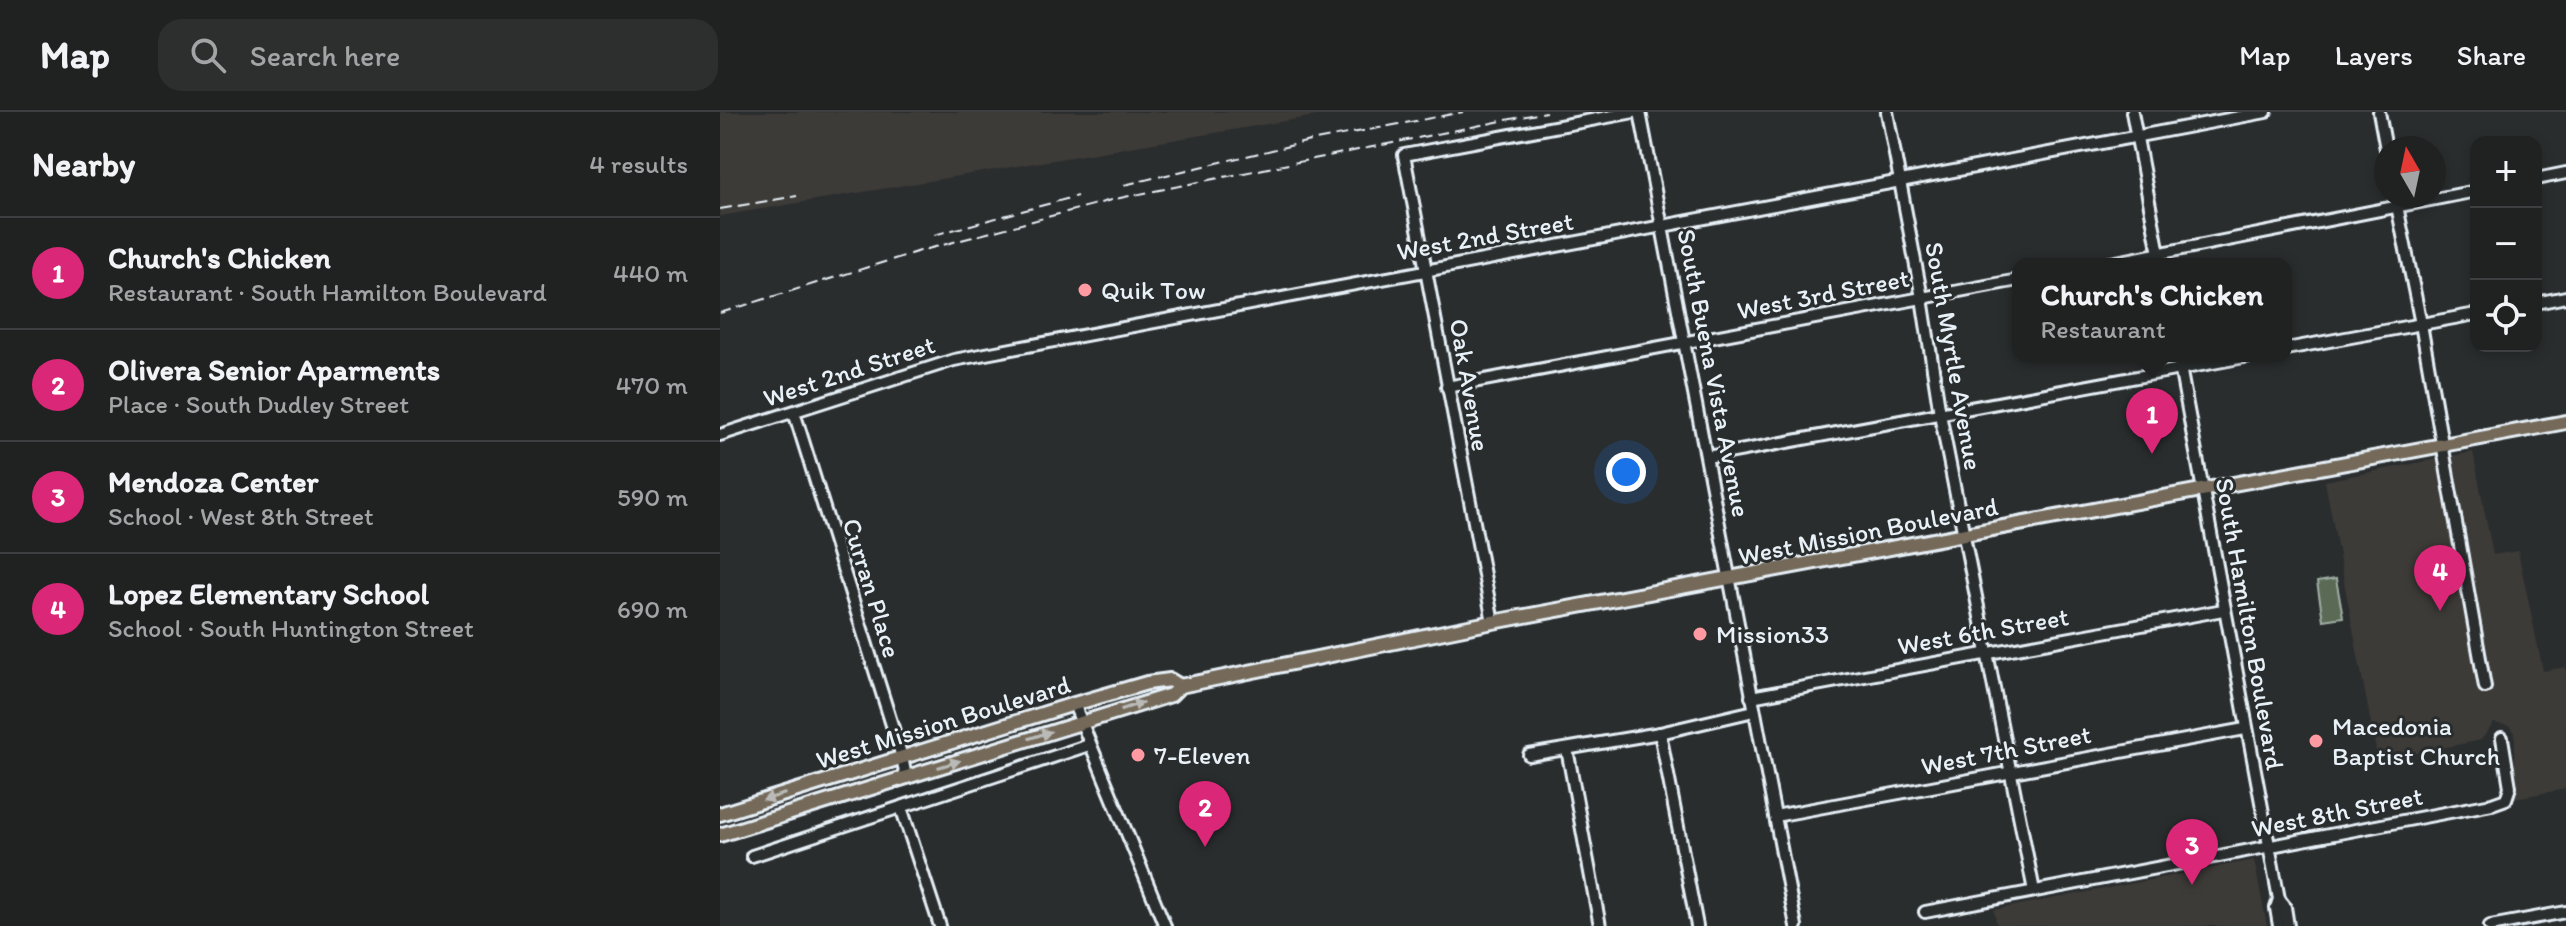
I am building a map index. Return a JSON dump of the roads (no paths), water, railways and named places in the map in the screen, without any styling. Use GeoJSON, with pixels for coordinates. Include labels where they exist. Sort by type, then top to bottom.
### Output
{"type":"FeatureCollection","features":[{"type":"Feature","properties":{"kind":"main road","name":"West Mission Boulevard"},"geometry":{"type":"LineString","coordinates":[[720,835],[1171,695],[1180,686],[1493,622],[2566,422]]}},
{"type":"Feature","properties":{"kind":"main road","name":"West Mission Boulevard"},"geometry":{"type":"LineString","coordinates":[[720,814],[1147,683],[1170,680],[1180,686]]}},
{"type":"Feature","properties":{"kind":"street","name":"Oak Avenue"},"geometry":{"type":"LineString","coordinates":[[1493,622],[1404,155],[1634,112]]}},
{"type":"Feature","properties":{"kind":"street","name":"South Buena Vista Avenue"},"geometry":{"type":"LineString","coordinates":[[1640,112],[1796,926]]}},
{"type":"Feature","properties":{"kind":"street","name":"South Myrtle Avenue"},"geometry":{"type":"LineString","coordinates":[[1887,112],[1940,414],[2034,891]]}},
{"type":"Feature","properties":{"kind":"street"},"geometry":{"type":"LineString","coordinates":[[2132,112],[2160,258]]}},
{"type":"Feature","properties":{"kind":"street","name":"West 2nd Street"},"geometry":{"type":"LineString","coordinates":[[720,435],[954,360],[2266,112]]}},
{"type":"Feature","properties":{"kind":"street"},"geometry":{"type":"LineString","coordinates":[[2379,112],[2384,136]]}},
{"type":"Feature","properties":{"kind":"street"},"geometry":{"type":"LineString","coordinates":[[2542,178],[2566,173]]}},
{"type":"Feature","properties":{"kind":"street"},"geometry":{"type":"LineString","coordinates":[[2446,195],[2470,192]]}},
{"type":"Feature","properties":{"kind":"street"},"geometry":{"type":"LineString","coordinates":[[2164,258],[2374,206]]}},
{"type":"Feature","properties":{"kind":"street"},"geometry":{"type":"LineString","coordinates":[[2397,208],[2485,687]]}},
{"type":"Feature","properties":{"kind":"street","name":"West 3rd Street"},"geometry":{"type":"LineString","coordinates":[[1447,387],[2012,281]]}},
{"type":"Feature","properties":{"kind":"street"},"geometry":{"type":"LineString","coordinates":[[2542,302],[2566,297]]}},
{"type":"Feature","properties":{"kind":"street"},"geometry":{"type":"LineString","coordinates":[[2292,348],[2470,315]]}},
{"type":"Feature","properties":{"kind":"street","name":"South Hamilton Boulevard"},"geometry":{"type":"LineString","coordinates":[[2179,362],[2245,729],[2279,899],[2285,907],[2288,926]]}},
{"type":"Feature","properties":{"kind":"street"},"geometry":{"type":"LineString","coordinates":[[1707,457],[2218,362]]}},
{"type":"Feature","properties":{"kind":"street","name":"Curran Place"},"geometry":{"type":"LineString","coordinates":[[794,412],[906,777]]}},
{"type":"Feature","properties":{"kind":"street","name":"West 6th Street"},"geometry":{"type":"LineString","coordinates":[[1751,697],[2223,610]]}},
{"type":"Feature","properties":{"kind":"street"},"geometry":{"type":"LineString","coordinates":[[1074,704],[1165,926]]}},
{"type":"Feature","properties":{"kind":"street"},"geometry":{"type":"LineString","coordinates":[[1529,755],[1660,733],[1754,711]]}},
{"type":"Feature","properties":{"kind":"street","name":"West 7th Street"},"geometry":{"type":"LineString","coordinates":[[1775,816],[2245,729]]}},
{"type":"Feature","properties":{"kind":"street"},"geometry":{"type":"LineString","coordinates":[[1660,733],[1697,926]]}},
{"type":"Feature","properties":{"kind":"street","name":"West 8th Street"},"geometry":{"type":"LineString","coordinates":[[1925,912],[2492,804],[2506,799],[2510,787],[2502,738]]}},
{"type":"Feature","properties":{"kind":"street"},"geometry":{"type":"LineString","coordinates":[[752,856],[1089,745]]}},
{"type":"Feature","properties":{"kind":"street"},"geometry":{"type":"LineString","coordinates":[[1567,749],[1600,926]]}},
{"type":"Feature","properties":{"kind":"street"},"geometry":{"type":"LineString","coordinates":[[901,807],[940,926]]}},
{"type":"Feature","properties":{"kind":"street","name":"South Hamilton Boulevard"},"geometry":{"type":"LineString","coordinates":[[2279,899],[2276,908],[2279,926]]}},
{"type":"Feature","properties":{"kind":"street"},"geometry":{"type":"LineString","coordinates":[[2490,926],[2566,912]]}},
{"type":"Feature","properties":{"kind":"railway"},"geometry":{"type":"LineString","coordinates":[[1124,185],[1310,141],[1463,112]]}},
{"type":"Feature","properties":{"kind":"railway"},"geometry":{"type":"LineString","coordinates":[[720,313],[920,251],[1115,199],[1546,112]]}},
{"type":"Feature","properties":{"kind":"railway"},"geometry":{"type":"LineString","coordinates":[[720,209],[797,196]]}},
{"type":"Feature","properties":{"kind":"railway"},"geometry":{"type":"LineString","coordinates":[[934,235],[1077,196]]}},
{"type":"Feature","properties":{"kind":"place","name":"Quik Tow"},"geometry":{"type":"Point","coordinates":[1085,290]}},
{"type":"Feature","properties":{"kind":"place","name":"Church's Chicken"},"geometry":{"type":"Point","coordinates":[2152,454]}},
{"type":"Feature","properties":{"kind":"place","name":"Lopez Elementary School"},"geometry":{"type":"Point","coordinates":[2440,611]}},
{"type":"Feature","properties":{"kind":"place","name":"Mission33"},"geometry":{"type":"Point","coordinates":[1700,634]}},
{"type":"Feature","properties":{"kind":"place","name":"Macedonia Baptist Church"},"geometry":{"type":"Point","coordinates":[2316,741]}},
{"type":"Feature","properties":{"kind":"place","name":"7-Eleven"},"geometry":{"type":"Point","coordinates":[1138,755]}},
{"type":"Feature","properties":{"kind":"place","name":"Olivera Senior Aparments"},"geometry":{"type":"Point","coordinates":[1205,847]}},
{"type":"Feature","properties":{"kind":"place","name":"Mendoza Center"},"geometry":{"type":"Point","coordinates":[2192,885]}}]}
